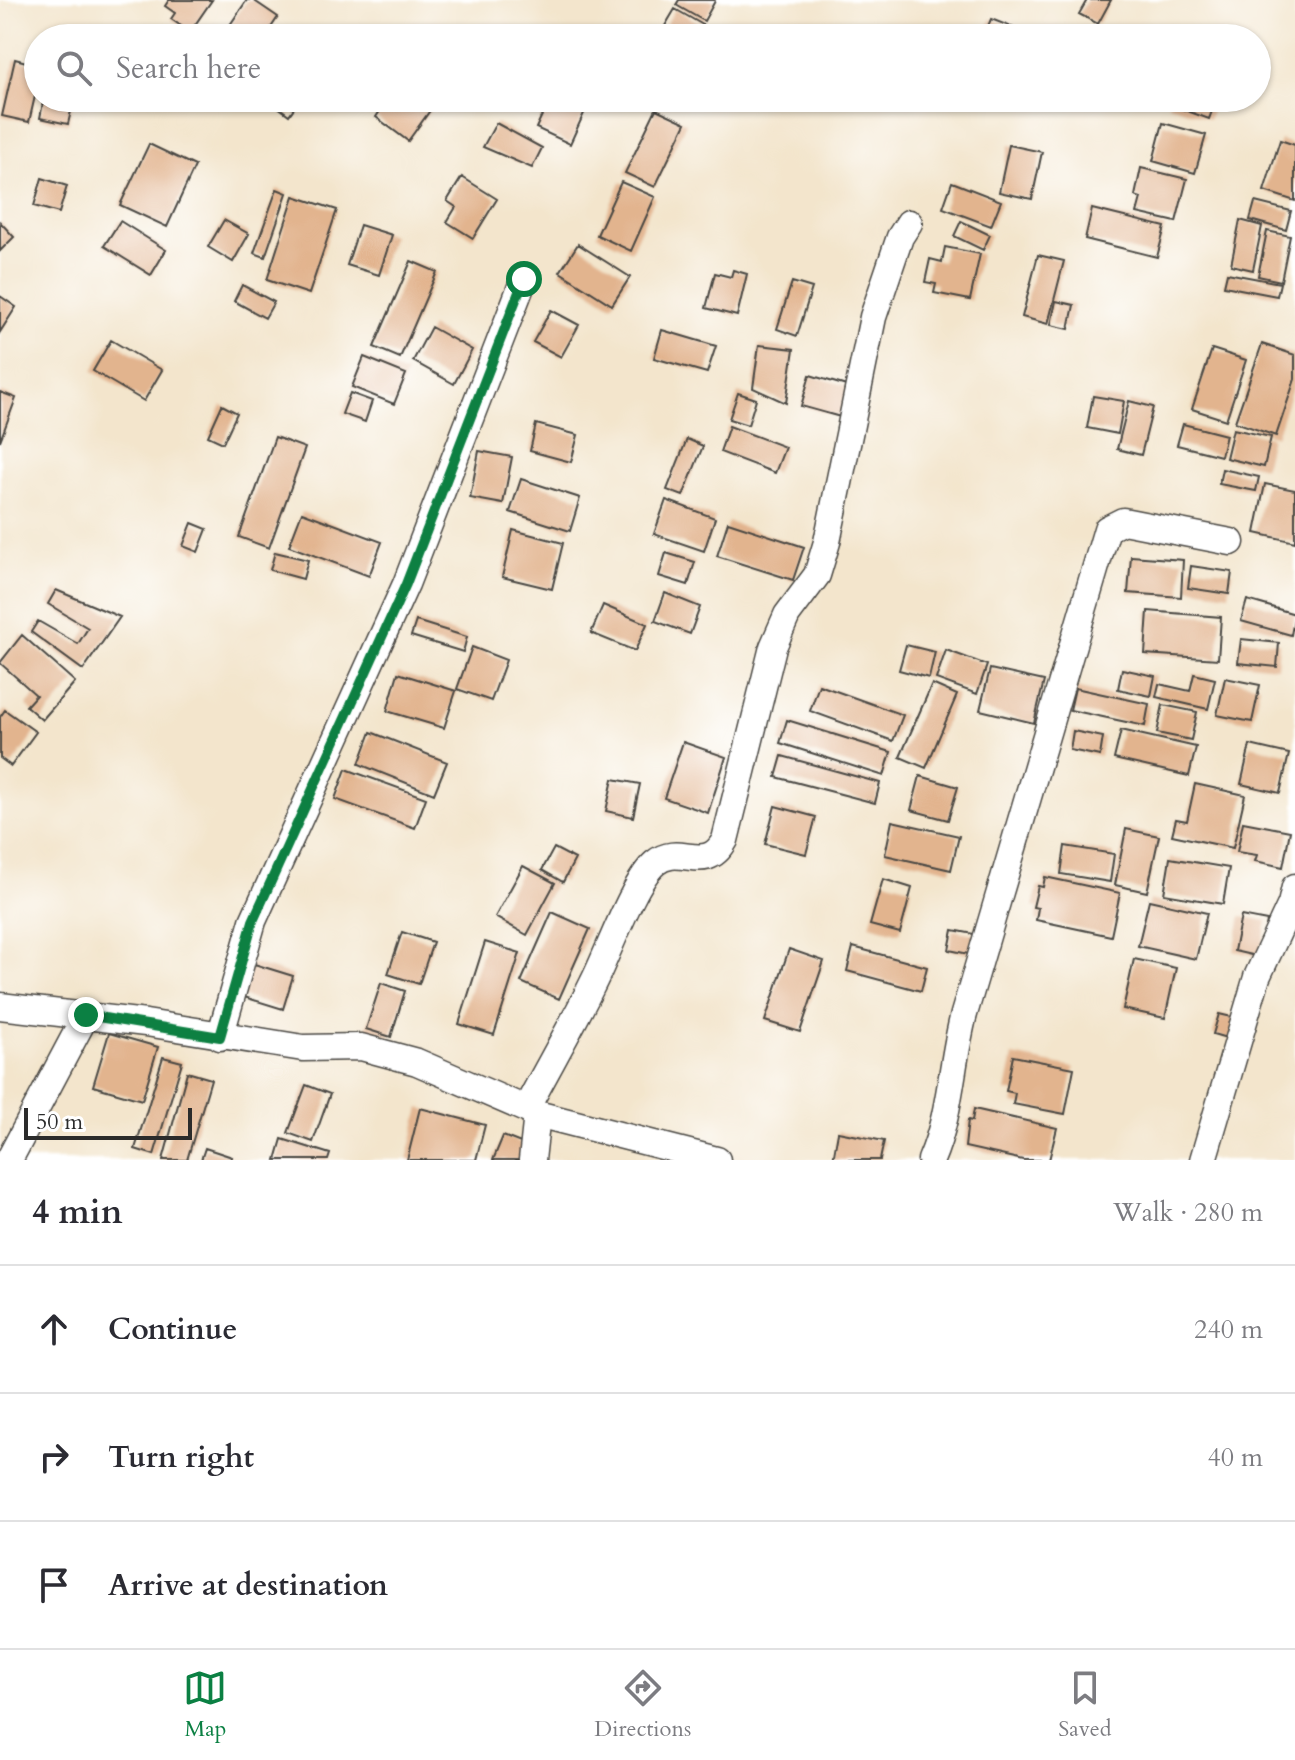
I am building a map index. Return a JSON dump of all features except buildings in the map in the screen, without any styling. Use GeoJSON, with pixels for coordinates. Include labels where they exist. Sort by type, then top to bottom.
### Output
{"type":"FeatureCollection","features":[{"type":"Feature","properties":{"kind":"street"},"geometry":{"type":"LineString","coordinates":[[532,1160],[531,1112],[643,878],[656,862],[668,856],[707,858],[718,853],[725,840],[773,647],[787,615],[817,575],[824,553],[873,317],[900,237],[909,223]]}},
{"type":"Feature","properties":{"kind":"street"},"geometry":{"type":"LineString","coordinates":[[220,1037],[253,921],[406,584],[524,279]]}},
{"type":"Feature","properties":{"kind":"street"},"geometry":{"type":"LineString","coordinates":[[931,1160],[943,1133],[954,1049],[1107,529],[1123,521],[1231,542]]}},
{"type":"Feature","properties":{"kind":"street"},"geometry":{"type":"LineString","coordinates":[[1203,1160],[1257,977],[1291,904],[1295,887]]}},
{"type":"Feature","properties":{"kind":"street"},"geometry":{"type":"LineString","coordinates":[[0,1006],[86,1015],[303,1048],[361,1047],[417,1062],[531,1112],[717,1160]]}},
{"type":"Feature","properties":{"kind":"street"},"geometry":{"type":"LineString","coordinates":[[9,1160],[86,1015]]}},
{"type":"Feature","properties":{"kind":"route"},"geometry":{"type":"LineString","coordinates":[[86,1015],[220,1037],[253,921],[406,584],[524,279]]}}]}
